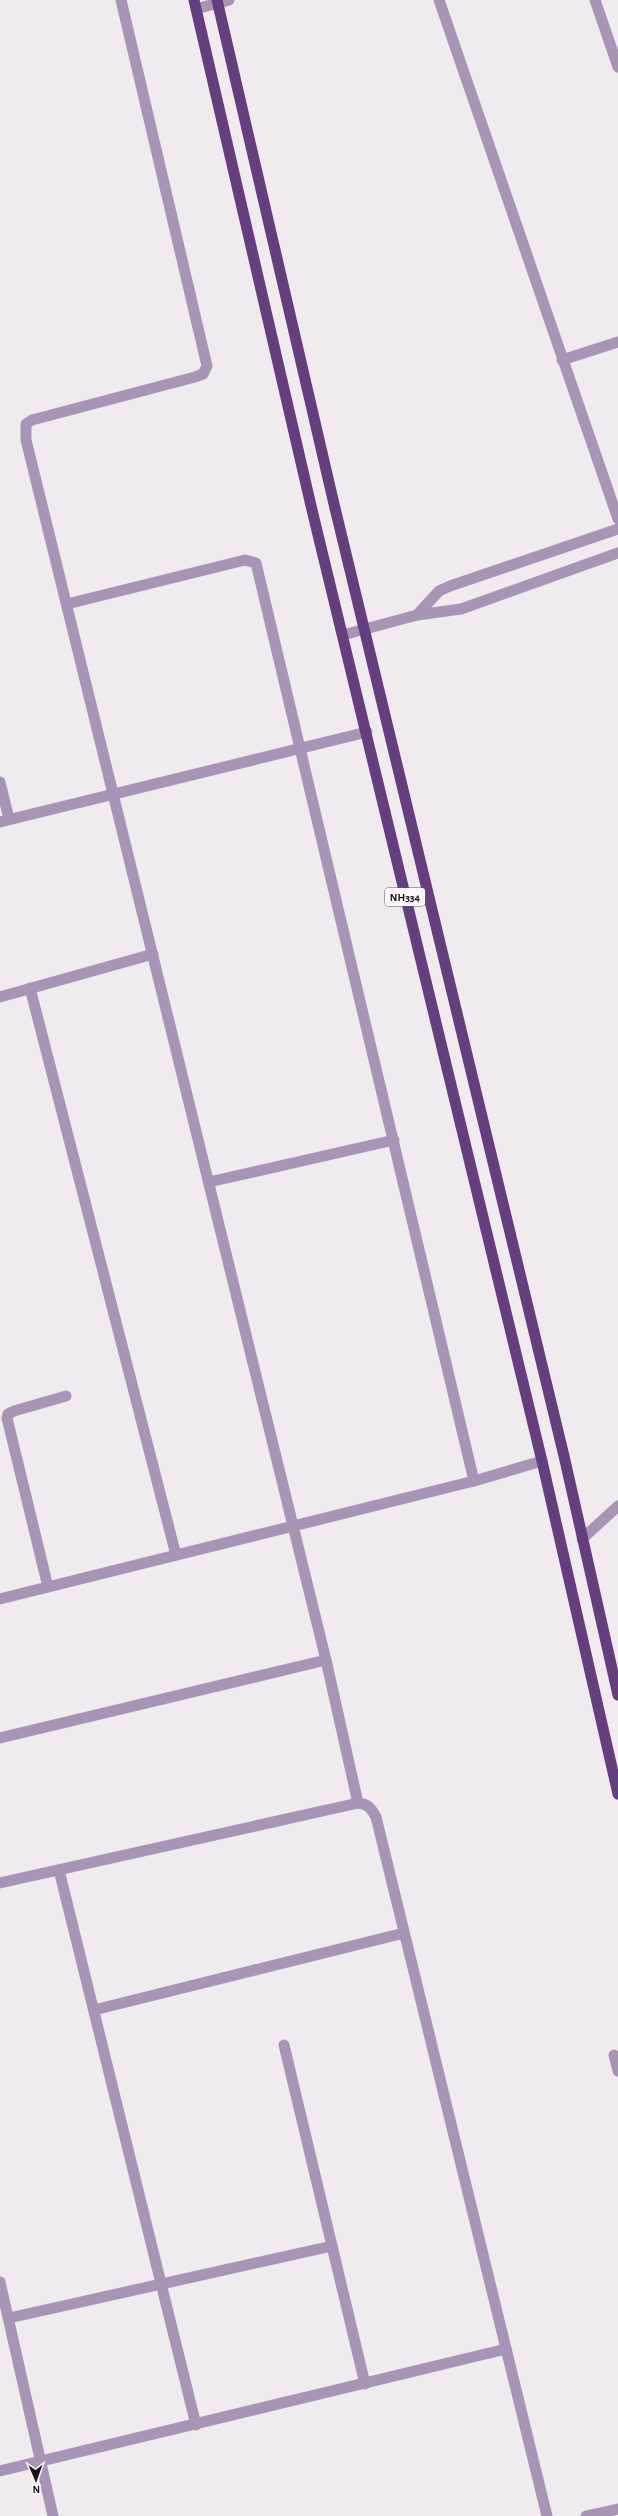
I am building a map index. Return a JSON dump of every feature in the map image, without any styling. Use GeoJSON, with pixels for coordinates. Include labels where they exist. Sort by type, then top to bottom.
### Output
{"type":"FeatureCollection","features":[{"type":"Feature","properties":{"kind":"highway","name":"NH334"},"geometry":{"type":"LineString","coordinates":[[218,2],[365,629],[564,1456],[618,1695]]}},
{"type":"Feature","properties":{"kind":"highway","name":"NH334"},"geometry":{"type":"LineString","coordinates":[[195,5],[343,635],[542,1461],[618,1794]]}},
{"type":"Feature","properties":{"kind":"street"},"geometry":{"type":"LineString","coordinates":[[121,0],[207,366],[203,374],[195,378],[32,420],[26,424],[26,440],[326,1660],[358,1803]]}},
{"type":"Feature","properties":{"kind":"street"},"geometry":{"type":"LineString","coordinates":[[195,5],[229,0]]}},
{"type":"Feature","properties":{"kind":"street"},"geometry":{"type":"LineString","coordinates":[[439,0],[618,519]]}},
{"type":"Feature","properties":{"kind":"street"},"geometry":{"type":"LineString","coordinates":[[596,0],[618,67]]}},
{"type":"Feature","properties":{"kind":"street"},"geometry":{"type":"LineString","coordinates":[[562,360],[618,342]]}},
{"type":"Feature","properties":{"kind":"street"},"geometry":{"type":"LineString","coordinates":[[417,615],[439,591],[450,586],[618,529]]}},
{"type":"Feature","properties":{"kind":"street"},"geometry":{"type":"LineString","coordinates":[[343,635],[417,615],[460,609],[618,553]]}},
{"type":"Feature","properties":{"kind":"street"},"geometry":{"type":"LineString","coordinates":[[67,604],[245,560],[256,563],[474,1481]]}},
{"type":"Feature","properties":{"kind":"street"},"geometry":{"type":"LineString","coordinates":[[0,782],[5,820],[367,732]]}},
{"type":"Feature","properties":{"kind":"street"},"geometry":{"type":"LineString","coordinates":[[0,997],[153,954]]}},
{"type":"Feature","properties":{"kind":"street"},"geometry":{"type":"LineString","coordinates":[[30,988],[176,1556]]}},
{"type":"Feature","properties":{"kind":"street"},"geometry":{"type":"LineString","coordinates":[[209,1182],[394,1140]]}},
{"type":"Feature","properties":{"kind":"street"},"geometry":{"type":"LineString","coordinates":[[48,1588],[7,1418],[8,1414],[14,1410],[66,1396]]}},
{"type":"Feature","properties":{"kind":"street"},"geometry":{"type":"LineString","coordinates":[[0,1599],[474,1481],[542,1461]]}},
{"type":"Feature","properties":{"kind":"street"},"geometry":{"type":"LineString","coordinates":[[582,1539],[618,1506]]}},
{"type":"Feature","properties":{"kind":"street"},"geometry":{"type":"LineString","coordinates":[[0,1738],[326,1660]]}},
{"type":"Feature","properties":{"kind":"street"},"geometry":{"type":"LineString","coordinates":[[0,1883],[358,1803],[366,1804],[372,1808],[376,1817],[548,2516]]}},
{"type":"Feature","properties":{"kind":"street"},"geometry":{"type":"LineString","coordinates":[[59,1870],[196,2425]]}},
{"type":"Feature","properties":{"kind":"street"},"geometry":{"type":"LineString","coordinates":[[94,2010],[404,1933]]}},
{"type":"Feature","properties":{"kind":"street"},"geometry":{"type":"LineString","coordinates":[[284,2045],[365,2384]]}},
{"type":"Feature","properties":{"kind":"street"},"geometry":{"type":"LineString","coordinates":[[614,2055],[618,2072]]}},
{"type":"Feature","properties":{"kind":"street"},"geometry":{"type":"LineString","coordinates":[[9,2318],[332,2246]]}},
{"type":"Feature","properties":{"kind":"street"},"geometry":{"type":"LineString","coordinates":[[0,2282],[40,2461],[54,2516]]}},
{"type":"Feature","properties":{"kind":"street"},"geometry":{"type":"LineString","coordinates":[[0,2471],[196,2425],[506,2349]]}},
{"type":"Feature","properties":{"kind":"street"},"geometry":{"type":"LineString","coordinates":[[586,2516],[618,2509]]}}]}
